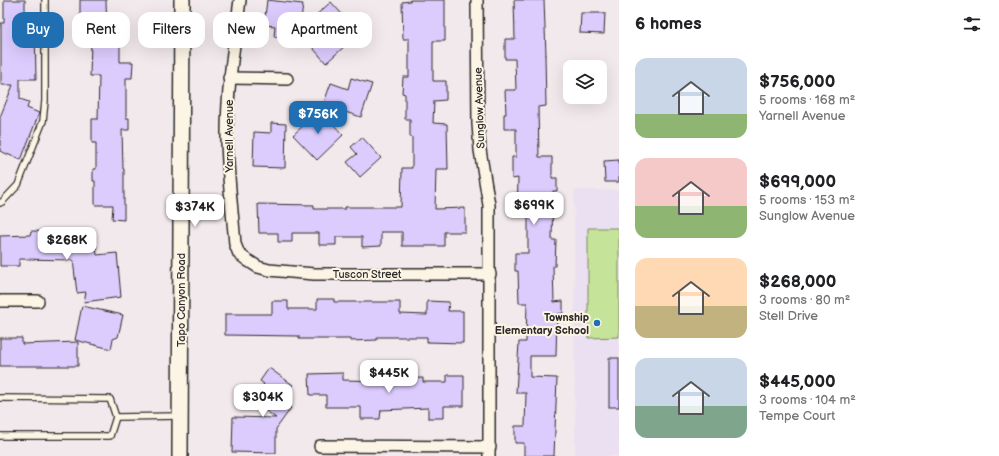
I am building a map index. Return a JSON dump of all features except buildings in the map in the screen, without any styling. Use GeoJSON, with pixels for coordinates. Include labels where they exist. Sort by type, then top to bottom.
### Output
{"type":"FeatureCollection","features":[{"type":"Feature","properties":{"kind":"main road","name":"Tapo Canyon Road"},"geometry":{"type":"LineString","coordinates":[[180,456],[182,0]]}},
{"type":"Feature","properties":{"kind":"street","name":"Yarnell Avenue"},"geometry":{"type":"LineString","coordinates":[[240,0],[229,78],[227,133],[228,173],[235,244],[239,254],[247,260]]}},
{"type":"Feature","properties":{"kind":"street","name":"Sunglow Avenue"},"geometry":{"type":"LineString","coordinates":[[477,0],[478,124],[480,150],[489,204],[489,451]]}},
{"type":"Feature","properties":{"kind":"street"},"geometry":{"type":"LineString","coordinates":[[229,78],[287,79]]}},
{"type":"Feature","properties":{"kind":"street","name":"Tuscon Street"},"geometry":{"type":"LineString","coordinates":[[247,260],[258,267],[269,270],[314,274],[490,274]]}},
{"type":"Feature","properties":{"kind":"street"},"geometry":{"type":"LineString","coordinates":[[0,301],[38,301]]}},
{"type":"Feature","properties":{"kind":"street"},"geometry":{"type":"LineString","coordinates":[[320,446],[489,451]]}},
{"type":"Feature","properties":{"kind":"lane"},"geometry":{"type":"LineString","coordinates":[[0,203],[18,186],[43,121],[45,101],[45,0]]}},
{"type":"Feature","properties":{"kind":"lane"},"geometry":{"type":"LineString","coordinates":[[0,398],[110,399],[116,417],[110,436],[0,436]]}},
{"type":"Feature","properties":{"kind":"lane"},"geometry":{"type":"LineString","coordinates":[[116,417],[180,416]]}},
{"type":"Feature","properties":{"kind":"shaded area","name":"Township Elementary School"},"geometry":{"type":"Polygon","coordinates":[[[574,190],[619,190],[619,456],[575,456],[574,190]]]}},
{"type":"Feature","properties":{"kind":"green space"},"geometry":{"type":"Polygon","coordinates":[[[588,228],[619,228],[619,337],[588,338],[588,228]]]}},
{"type":"Feature","properties":{"kind":"place","name":"Township Elementary School"},"geometry":{"type":"Point","coordinates":[597,323]}}]}
